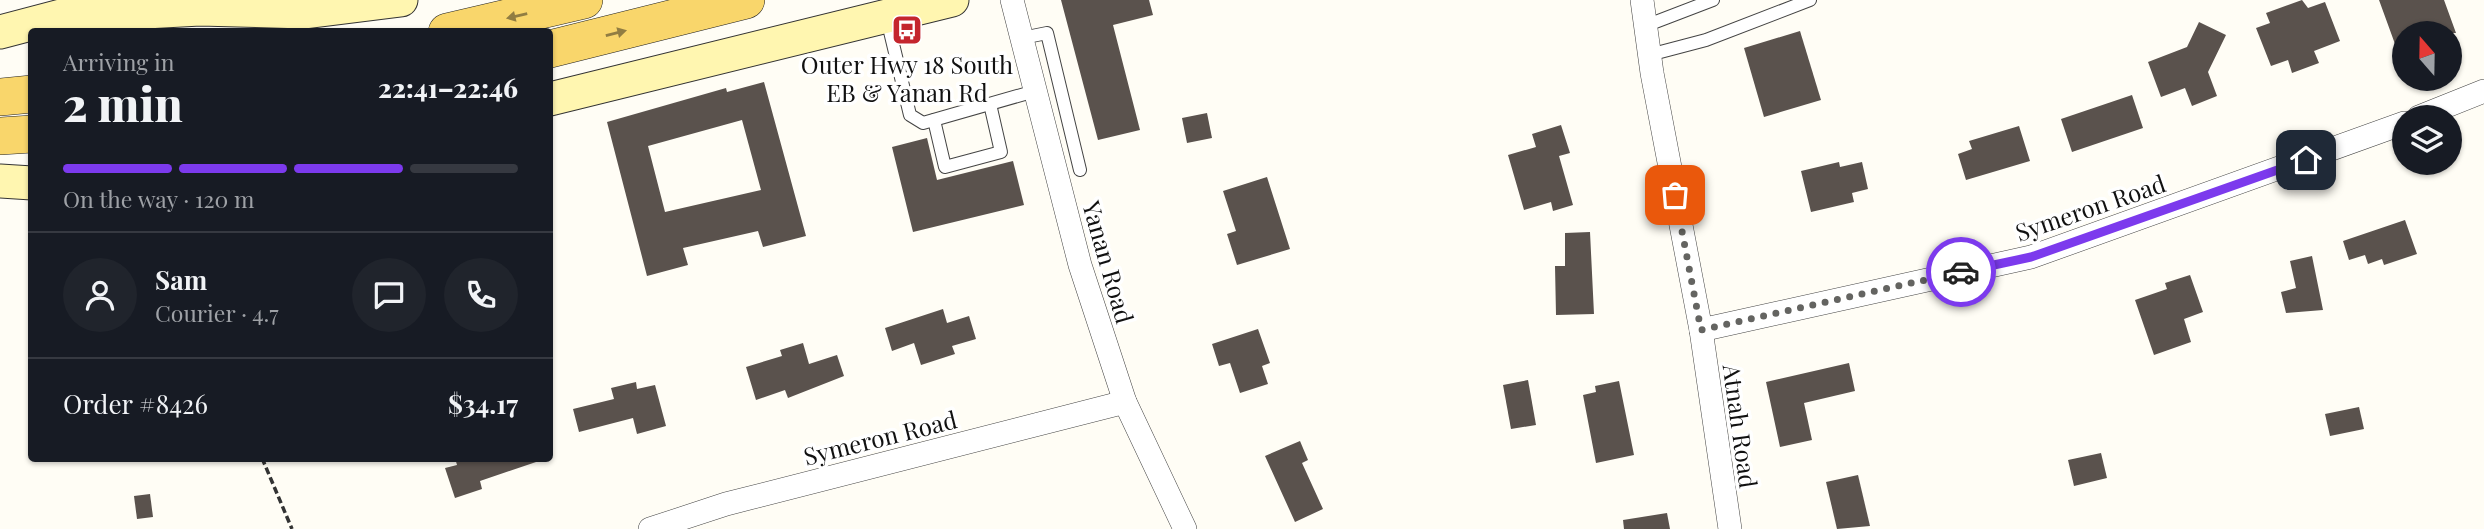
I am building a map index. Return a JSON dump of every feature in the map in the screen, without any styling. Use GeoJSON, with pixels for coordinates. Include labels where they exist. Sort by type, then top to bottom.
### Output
{"type":"FeatureCollection","features":[{"type":"Feature","properties":{"kind":"main road"},"geometry":{"type":"LineString","coordinates":[[464,28],[584,0]]}},
{"type":"Feature","properties":{"kind":"main road"},"geometry":{"type":"LineString","coordinates":[[553,48],[746,0]]}},
{"type":"Feature","properties":{"kind":"main road"},"geometry":{"type":"LineString","coordinates":[[0,97],[28,94]]}},
{"type":"Feature","properties":{"kind":"main road"},"geometry":{"type":"LineString","coordinates":[[0,136],[28,134]]}},
{"type":"Feature","properties":{"kind":"street"},"geometry":{"type":"LineString","coordinates":[[0,32],[80,14],[108,14],[199,4],[305,12],[401,0]]}},
{"type":"Feature","properties":{"kind":"street"},"geometry":{"type":"LineString","coordinates":[[553,98],[951,0]]}},
{"type":"Feature","properties":{"kind":"street","name":"Yanan Road"},"geometry":{"type":"LineString","coordinates":[[1012,0],[1080,265],[1125,402],[1185,529]]}},
{"type":"Feature","properties":{"kind":"street","name":"Atnah Road"},"geometry":{"type":"LineString","coordinates":[[1642,0],[1649,55],[1701,330],[1730,529]]}},
{"type":"Feature","properties":{"kind":"street"},"geometry":{"type":"LineString","coordinates":[[2448,105],[2484,91]]}},
{"type":"Feature","properties":{"kind":"street","name":"Symeron Road"},"geometry":{"type":"LineString","coordinates":[[1701,330],[2031,257],[2392,127]]}},
{"type":"Feature","properties":{"kind":"street"},"geometry":{"type":"LineString","coordinates":[[0,181],[28,183]]}},
{"type":"Feature","properties":{"kind":"street","name":"Symeron Road"},"geometry":{"type":"LineString","coordinates":[[650,529],[726,504],[1125,402]]}},
{"type":"Feature","properties":{"kind":"lane"},"geometry":{"type":"LineString","coordinates":[[1645,26],[1713,0]]}},
{"type":"Feature","properties":{"kind":"lane"},"geometry":{"type":"LineString","coordinates":[[1649,55],[1706,40],[1810,0]]}},
{"type":"Feature","properties":{"kind":"lane"},"geometry":{"type":"LineString","coordinates":[[887,16],[910,115],[923,123],[1035,91]]}},
{"type":"Feature","properties":{"kind":"lane"},"geometry":{"type":"LineString","coordinates":[[1022,38],[1047,33],[1080,170]]}},
{"type":"Feature","properties":{"kind":"lane"},"geometry":{"type":"LineString","coordinates":[[934,120],[945,167],[1001,152],[990,104]]}},
{"type":"Feature","properties":{"kind":"path"},"geometry":{"type":"LineString","coordinates":[[264,462],[292,529]]}},
{"type":"Feature","properties":{"kind":"building"},"geometry":{"type":"Polygon","coordinates":[[[1061,0],[1149,0],[1153,15],[1113,25],[1140,130],[1098,140],[1061,0]]]}},
{"type":"Feature","properties":{"kind":"building"},"geometry":{"type":"Polygon","coordinates":[[[2302,0],[2308,8],[2325,2],[2340,41],[2314,51],[2319,63],[2292,73],[2288,60],[2271,66],[2256,28],[2270,23],[2266,13],[2302,0]]]}},
{"type":"Feature","properties":{"kind":"building"},"geometry":{"type":"Polygon","coordinates":[[[2379,0],[2444,0],[2452,21],[2392,21],[2392,36],[2379,0]]]}},
{"type":"Feature","properties":{"kind":"building"},"geometry":{"type":"Polygon","coordinates":[[[2199,22],[2226,35],[2208,72],[2217,96],[2192,106],[2185,88],[2161,97],[2148,62],[2187,47],[2199,22]]]}},
{"type":"Feature","properties":{"kind":"building"},"geometry":{"type":"Polygon","coordinates":[[[1800,31],[1821,100],[1764,117],[1744,48],[1800,31]]]}},
{"type":"Feature","properties":{"kind":"building"},"geometry":{"type":"Polygon","coordinates":[[[764,82],[806,236],[763,247],[758,231],[683,248],[688,265],[647,276],[607,122],[726,88],[727,92],[764,82]],[[742,120],[648,146],[665,212],[761,190],[742,120]]]}},
{"type":"Feature","properties":{"kind":"building"},"geometry":{"type":"Polygon","coordinates":[[[2132,95],[2143,128],[2072,152],[2061,119],[2132,95]]]}},
{"type":"Feature","properties":{"kind":"building"},"geometry":{"type":"Polygon","coordinates":[[[1207,113],[1212,138],[1187,143],[1182,118],[1207,113]]]}},
{"type":"Feature","properties":{"kind":"building"},"geometry":{"type":"Polygon","coordinates":[[[1561,125],[1570,153],[1559,156],[1573,205],[1553,211],[1551,202],[1524,210],[1508,155],[1536,147],[1532,134],[1561,125]]]}},
{"type":"Feature","properties":{"kind":"building"},"geometry":{"type":"Polygon","coordinates":[[[2019,126],[2030,161],[1966,180],[1958,154],[1972,149],[1969,141],[2019,126]]]}},
{"type":"Feature","properties":{"kind":"building"},"geometry":{"type":"Polygon","coordinates":[[[927,138],[937,180],[1013,161],[1024,205],[913,232],[892,147],[927,138]]]}},
{"type":"Feature","properties":{"kind":"building"},"geometry":{"type":"Polygon","coordinates":[[[1839,162],[1840,167],[1862,162],[1868,189],[1852,193],[1854,202],[1811,212],[1801,171],[1839,162]]]}},
{"type":"Feature","properties":{"kind":"building"},"geometry":{"type":"Polygon","coordinates":[[[1267,177],[1290,249],[1237,265],[1227,234],[1236,231],[1223,191],[1267,177]]]}},
{"type":"Feature","properties":{"kind":"building"},"geometry":{"type":"Polygon","coordinates":[[[2405,220],[2417,254],[2384,265],[2382,259],[2368,264],[2365,255],[2349,260],[2343,241],[2405,220]]]}},
{"type":"Feature","properties":{"kind":"building"},"geometry":{"type":"Polygon","coordinates":[[[1590,232],[1594,314],[1556,315],[1555,266],[1565,266],[1565,233],[1590,232]]]}},
{"type":"Feature","properties":{"kind":"building"},"geometry":{"type":"Polygon","coordinates":[[[2312,256],[2323,310],[2286,313],[2281,292],[2296,288],[2290,261],[2312,256]]]}},
{"type":"Feature","properties":{"kind":"building"},"geometry":{"type":"Polygon","coordinates":[[[2190,275],[2203,312],[2184,319],[2191,342],[2154,355],[2135,300],[2167,289],[2165,283],[2190,275]]]}},
{"type":"Feature","properties":{"kind":"building"},"geometry":{"type":"Polygon","coordinates":[[[943,309],[947,323],[969,316],[976,339],[952,346],[955,354],[921,365],[914,343],[892,351],[885,328],[943,309]]]}},
{"type":"Feature","properties":{"kind":"building"},"geometry":{"type":"Polygon","coordinates":[[[1258,329],[1270,363],[1262,366],[1268,384],[1240,393],[1230,363],[1219,366],[1212,344],[1258,329]]]}},
{"type":"Feature","properties":{"kind":"building"},"geometry":{"type":"Polygon","coordinates":[[[803,343],[809,364],[837,355],[844,376],[788,398],[785,390],[756,400],[746,367],[782,356],[780,350],[803,343]]]}},
{"type":"Feature","properties":{"kind":"building"},"geometry":{"type":"Polygon","coordinates":[[[1849,363],[1855,391],[1804,403],[1812,440],[1780,447],[1766,382],[1849,363]]]}},
{"type":"Feature","properties":{"kind":"building"},"geometry":{"type":"Polygon","coordinates":[[[1528,380],[1536,425],[1511,429],[1503,385],[1528,380]]]}},
{"type":"Feature","properties":{"kind":"building"},"geometry":{"type":"Polygon","coordinates":[[[1619,381],[1634,455],[1596,463],[1583,395],[1596,392],[1595,386],[1619,381]]]}},
{"type":"Feature","properties":{"kind":"building"},"geometry":{"type":"Polygon","coordinates":[[[636,382],[637,389],[655,385],[666,426],[637,434],[633,418],[579,432],[573,409],[614,399],[611,388],[636,382]]]}},
{"type":"Feature","properties":{"kind":"building"},"geometry":{"type":"Polygon","coordinates":[[[2359,407],[2364,429],[2330,436],[2325,414],[2359,407]]]}},
{"type":"Feature","properties":{"kind":"building"},"geometry":{"type":"Polygon","coordinates":[[[1300,441],[1308,460],[1302,463],[1323,509],[1295,522],[1265,456],[1300,441]]]}},
{"type":"Feature","properties":{"kind":"building"},"geometry":{"type":"Polygon","coordinates":[[[2101,453],[2107,478],[2074,486],[2068,460],[2101,453]]]}},
{"type":"Feature","properties":{"kind":"building"},"geometry":{"type":"Polygon","coordinates":[[[456,462],[536,462],[480,481],[482,489],[455,498],[445,468],[457,465],[456,462]]]}},
{"type":"Feature","properties":{"kind":"building"},"geometry":{"type":"Polygon","coordinates":[[[1858,475],[1870,526],[1837,529],[1826,482],[1858,475]]]}},
{"type":"Feature","properties":{"kind":"building"},"geometry":{"type":"Polygon","coordinates":[[[150,494],[153,517],[137,519],[134,496],[150,494]]]}},
{"type":"Feature","properties":{"kind":"building"},"geometry":{"type":"Polygon","coordinates":[[[1667,513],[1670,529],[1624,529],[1623,520],[1667,513]]]}},
{"type":"Feature","properties":{"kind":"way so far"},"geometry":{"type":"LineString","coordinates":[[1675,195],[1701,330],[1961,272]]}},
{"type":"Feature","properties":{"kind":"place","name":"Outer Hwy 18 South EB & Yanan Rd"},"geometry":{"type":"Point","coordinates":[907,30]}},
{"type":"Feature","properties":{"kind":"route"},"geometry":{"type":"LineString","coordinates":[[1961,272],[2031,257],[2306,160]]}}]}
